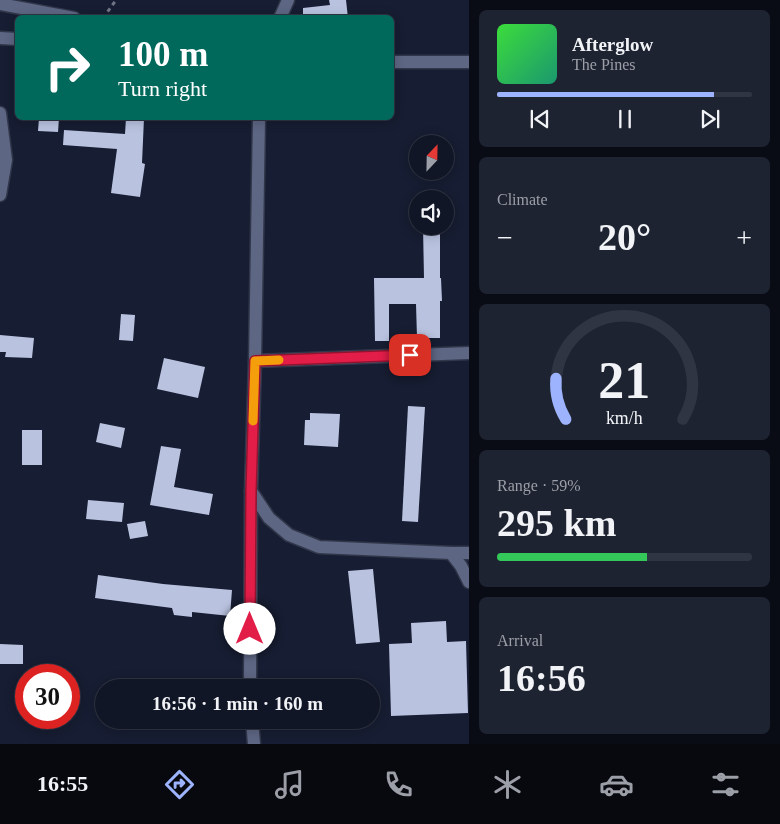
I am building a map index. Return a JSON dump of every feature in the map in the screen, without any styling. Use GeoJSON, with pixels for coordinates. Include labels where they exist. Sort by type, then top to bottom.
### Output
{"type":"FeatureCollection","features":[{"type":"Feature","properties":{"kind":"street"},"geometry":{"type":"LineString","coordinates":[[281,15],[288,0]]}},
{"type":"Feature","properties":{"kind":"street"},"geometry":{"type":"LineString","coordinates":[[0,4],[58,15]]}},
{"type":"Feature","properties":{"kind":"street"},"geometry":{"type":"LineString","coordinates":[[0,38],[15,39]]}},
{"type":"Feature","properties":{"kind":"street"},"geometry":{"type":"LineString","coordinates":[[394,62],[469,62]]}},
{"type":"Feature","properties":{"kind":"street"},"geometry":{"type":"LineString","coordinates":[[0,114],[6,160],[0,196]]}},
{"type":"Feature","properties":{"kind":"street"},"geometry":{"type":"LineString","coordinates":[[250,679],[251,491],[259,120]]}},
{"type":"Feature","properties":{"kind":"street"},"geometry":{"type":"LineString","coordinates":[[255,361],[469,352]]}},
{"type":"Feature","properties":{"kind":"street"},"geometry":{"type":"LineString","coordinates":[[251,491],[269,518],[289,535],[319,547],[469,553]]}},
{"type":"Feature","properties":{"kind":"street"},"geometry":{"type":"LineString","coordinates":[[451,553],[469,582]]}},
{"type":"Feature","properties":{"kind":"street"},"geometry":{"type":"LineString","coordinates":[[253,729],[254,744]]}},
{"type":"Feature","properties":{"kind":"path"},"geometry":{"type":"LineString","coordinates":[[105,15],[116,0]]}},
{"type":"Feature","properties":{"kind":"building"},"geometry":{"type":"Polygon","coordinates":[[[329,0],[346,0],[348,15],[303,15],[303,8],[330,5],[329,0]]]}},
{"type":"Feature","properties":{"kind":"building"},"geometry":{"type":"Polygon","coordinates":[[[39,120],[59,120],[58,132],[38,131],[39,120]]]}},
{"type":"Feature","properties":{"kind":"building"},"geometry":{"type":"Polygon","coordinates":[[[126,120],[144,120],[142,163],[145,164],[140,197],[111,193],[117,149],[63,145],[64,130],[125,134],[126,120]]]}},
{"type":"Feature","properties":{"kind":"building"},"geometry":{"type":"Polygon","coordinates":[[[423,235],[440,235],[442,301],[440,301],[440,338],[417,338],[416,304],[389,304],[389,341],[375,341],[374,278],[424,278],[423,235]]]}},
{"type":"Feature","properties":{"kind":"building"},"geometry":{"type":"Polygon","coordinates":[[[121,314],[135,315],[133,341],[119,340],[121,314]]]}},
{"type":"Feature","properties":{"kind":"building"},"geometry":{"type":"Polygon","coordinates":[[[0,335],[34,338],[32,358],[5,357],[6,352],[0,352],[0,335]]]}},
{"type":"Feature","properties":{"kind":"building"},"geometry":{"type":"Polygon","coordinates":[[[164,358],[205,367],[198,398],[157,389],[164,358]]]}},
{"type":"Feature","properties":{"kind":"building"},"geometry":{"type":"Polygon","coordinates":[[[408,406],[425,407],[418,522],[402,521],[408,406]]]}},
{"type":"Feature","properties":{"kind":"building"},"geometry":{"type":"Polygon","coordinates":[[[310,413],[340,414],[338,447],[304,445],[305,420],[310,420],[310,413]]]}},
{"type":"Feature","properties":{"kind":"building"},"geometry":{"type":"Polygon","coordinates":[[[100,423],[125,428],[121,448],[96,442],[100,423]]]}},
{"type":"Feature","properties":{"kind":"building"},"geometry":{"type":"Polygon","coordinates":[[[22,430],[42,430],[42,465],[22,465],[22,430]]]}},
{"type":"Feature","properties":{"kind":"building"},"geometry":{"type":"Polygon","coordinates":[[[161,446],[181,449],[174,487],[213,494],[209,515],[150,505],[161,446]]]}},
{"type":"Feature","properties":{"kind":"building"},"geometry":{"type":"Polygon","coordinates":[[[88,500],[124,503],[122,522],[86,519],[88,500]]]}},
{"type":"Feature","properties":{"kind":"building"},"geometry":{"type":"Polygon","coordinates":[[[145,521],[148,536],[130,539],[127,524],[145,521]]]}},
{"type":"Feature","properties":{"kind":"building"},"geometry":{"type":"Polygon","coordinates":[[[373,569],[380,642],[356,644],[348,571],[373,569]]]}},
{"type":"Feature","properties":{"kind":"building"},"geometry":{"type":"Polygon","coordinates":[[[98,575],[163,584],[232,590],[230,616],[192,612],[192,617],[174,615],[172,608],[95,598],[98,575]]]}},
{"type":"Feature","properties":{"kind":"building"},"geometry":{"type":"Polygon","coordinates":[[[446,621],[447,642],[466,641],[468,713],[391,716],[389,644],[412,643],[411,623],[446,621]]]}},
{"type":"Feature","properties":{"kind":"building"},"geometry":{"type":"Polygon","coordinates":[[[0,644],[23,645],[23,664],[0,664],[0,644]]]}},
{"type":"Feature","properties":{"kind":"slow traffic"},"geometry":{"type":"LineString","coordinates":[[253,421],[255,361],[279,360]]}},
{"type":"Feature","properties":{"kind":"route"},"geometry":{"type":"LineString","coordinates":[[250,629],[251,491],[255,361],[410,355]]}}]}
